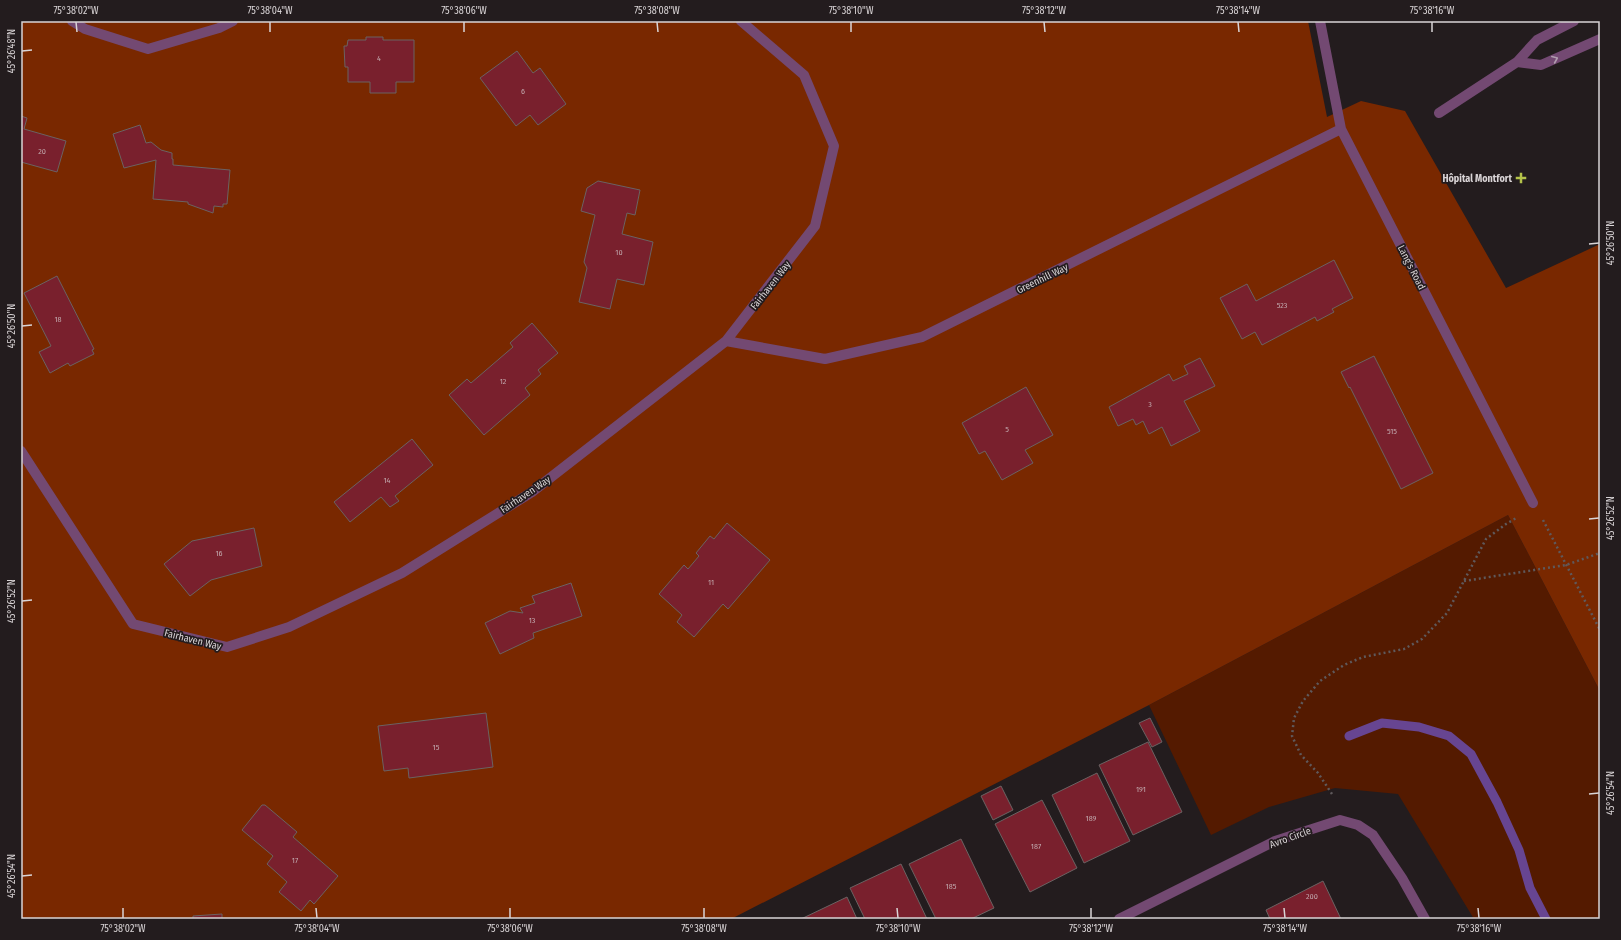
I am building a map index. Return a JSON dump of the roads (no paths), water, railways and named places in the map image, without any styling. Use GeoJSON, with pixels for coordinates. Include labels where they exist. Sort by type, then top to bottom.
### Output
{"type":"FeatureCollection","features":[{"type":"Feature","properties":{"kind":"street"},"geometry":{"type":"LineString","coordinates":[[72,21],[85,29],[148,49],[219,28],[233,21]]}},
{"type":"Feature","properties":{"kind":"street","name":"Fairhaven Way"},"geometry":{"type":"LineString","coordinates":[[21,450],[133,624],[227,647],[288,627],[402,573],[532,492],[726,341],[815,226],[834,146],[804,75],[742,21]]}},
{"type":"Feature","properties":{"kind":"street","name":"Lang's Road"},"geometry":{"type":"LineString","coordinates":[[1320,21],[1341,129],[1535,505]]}},
{"type":"Feature","properties":{"kind":"street"},"geometry":{"type":"LineString","coordinates":[[1439,113],[1518,62],[1537,40],[1574,21]]}},
{"type":"Feature","properties":{"kind":"street"},"geometry":{"type":"LineString","coordinates":[[1518,62],[1541,65],[1600,39]]}},
{"type":"Feature","properties":{"kind":"street","name":"Greenhill Way"},"geometry":{"type":"LineString","coordinates":[[726,341],[825,359],[922,338],[1341,129]]}},
{"type":"Feature","properties":{"kind":"street","name":"Avro Circle"},"geometry":{"type":"LineString","coordinates":[[1120,919],[1275,841],[1340,820],[1358,825],[1373,835],[1402,878],[1425,919]]}},
{"type":"Feature","properties":{"kind":"waterway"},"geometry":{"type":"LineString","coordinates":[[1349,736],[1382,723],[1419,727],[1449,736],[1471,754],[1497,802],[1519,850],[1530,888],[1546,919]]}},
{"type":"Feature","properties":{"kind":"place","name":"Hôpital Montfort"},"geometry":{"type":"Point","coordinates":[1521,178]}}]}
